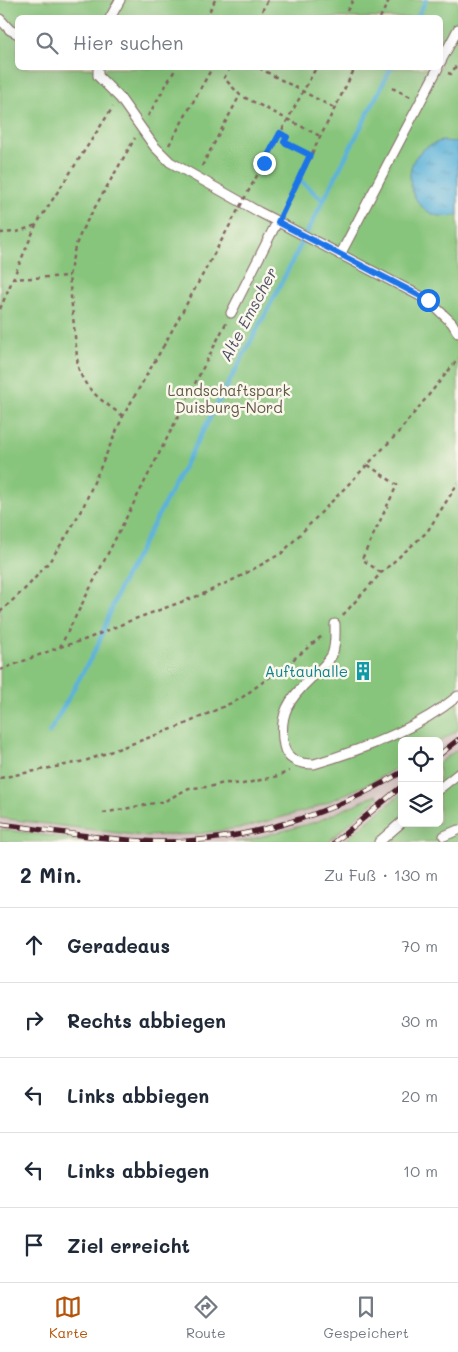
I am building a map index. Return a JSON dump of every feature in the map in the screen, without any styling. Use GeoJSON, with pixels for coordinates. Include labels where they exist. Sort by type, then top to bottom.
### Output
{"type":"FeatureCollection","features":[{"type":"Feature","properties":{"kind":"lane"},"geometry":{"type":"LineString","coordinates":[[112,15],[120,0]]}},
{"type":"Feature","properties":{"kind":"lane"},"geometry":{"type":"LineString","coordinates":[[0,19],[15,32]]}},
{"type":"Feature","properties":{"kind":"lane"},"geometry":{"type":"LineString","coordinates":[[443,58],[458,29]]}},
{"type":"Feature","properties":{"kind":"lane"},"geometry":{"type":"LineString","coordinates":[[340,255],[437,70]]}},
{"type":"Feature","properties":{"kind":"lane"},"geometry":{"type":"LineString","coordinates":[[98,72],[170,162],[291,229],[428,300],[452,323],[458,333]]}},
{"type":"Feature","properties":{"kind":"lane"},"geometry":{"type":"LineString","coordinates":[[231,313],[278,222]]}},
{"type":"Feature","properties":{"kind":"lane"},"geometry":{"type":"LineString","coordinates":[[335,624],[335,643],[332,653],[318,672],[288,704],[284,716],[282,726],[285,749],[288,756],[296,762],[314,764],[392,736],[422,722],[458,696]]}},
{"type":"Feature","properties":{"kind":"lane"},"geometry":{"type":"LineString","coordinates":[[443,786],[458,774]]}},
{"type":"Feature","properties":{"kind":"lane"},"geometry":{"type":"LineString","coordinates":[[379,842],[398,825]]}},
{"type":"Feature","properties":{"kind":"lane"},"geometry":{"type":"LineString","coordinates":[[444,836],[458,830]]}},
{"type":"Feature","properties":{"kind":"path"},"geometry":{"type":"LineString","coordinates":[[208,15],[216,0]]}},
{"type":"Feature","properties":{"kind":"path"},"geometry":{"type":"LineString","coordinates":[[260,15],[268,0]]}},
{"type":"Feature","properties":{"kind":"path"},"geometry":{"type":"LineString","coordinates":[[345,15],[353,0]]}},
{"type":"Feature","properties":{"kind":"path"},"geometry":{"type":"LineString","coordinates":[[382,15],[389,0]]}},
{"type":"Feature","properties":{"kind":"path"},"geometry":{"type":"LineString","coordinates":[[123,416],[88,388],[81,377],[78,367],[69,276],[75,247],[84,228],[175,70]]}},
{"type":"Feature","properties":{"kind":"path"},"geometry":{"type":"LineString","coordinates":[[163,155],[211,70]]}},
{"type":"Feature","properties":{"kind":"path"},"geometry":{"type":"LineString","coordinates":[[229,70],[224,78],[240,95],[320,136]]}},
{"type":"Feature","properties":{"kind":"path"},"geometry":{"type":"LineString","coordinates":[[263,70],[334,108]]}},
{"type":"Feature","properties":{"kind":"path"},"geometry":{"type":"LineString","coordinates":[[0,612],[38,574],[68,534],[84,505],[123,416],[163,347],[315,70]]}},
{"type":"Feature","properties":{"kind":"path"},"geometry":{"type":"LineString","coordinates":[[278,222],[354,70]]}},
{"type":"Feature","properties":{"kind":"path"},"geometry":{"type":"LineString","coordinates":[[392,88],[421,102]]}},
{"type":"Feature","properties":{"kind":"path"},"geometry":{"type":"LineString","coordinates":[[196,176],[240,95]]}},
{"type":"Feature","properties":{"kind":"path"},"geometry":{"type":"LineString","coordinates":[[0,309],[36,225],[120,98]]}},
{"type":"Feature","properties":{"kind":"path"},"geometry":{"type":"LineString","coordinates":[[280,133],[287,137],[284,142],[310,155]]}},
{"type":"Feature","properties":{"kind":"path"},"geometry":{"type":"LineString","coordinates":[[0,233],[17,232],[36,225]]}},
{"type":"Feature","properties":{"kind":"path"},"geometry":{"type":"LineString","coordinates":[[12,279],[69,276]]}},
{"type":"Feature","properties":{"kind":"path"},"geometry":{"type":"LineString","coordinates":[[60,647],[231,313]]}},
{"type":"Feature","properties":{"kind":"path"},"geometry":{"type":"LineString","coordinates":[[0,670],[203,594],[241,576],[282,553],[398,434],[458,359]]}},
{"type":"Feature","properties":{"kind":"path"},"geometry":{"type":"LineString","coordinates":[[368,465],[397,485],[362,559],[381,573]]}},
{"type":"Feature","properties":{"kind":"path"},"geometry":{"type":"LineString","coordinates":[[0,778],[85,761],[184,726],[240,699],[299,655],[335,624],[381,573],[427,532],[458,483]]}},
{"type":"Feature","properties":{"kind":"path"},"geometry":{"type":"LineString","coordinates":[[103,813],[165,801],[189,788],[209,787],[224,783],[243,784],[278,776],[304,764]]}},
{"type":"Feature","properties":{"kind":"shaded area"},"geometry":{"type":"Polygon","coordinates":[[[458,730],[458,749],[443,760],[443,739],[458,730]]]}},
{"type":"Feature","properties":{"kind":"shaded area"},"geometry":{"type":"Polygon","coordinates":[[[398,767],[398,796],[343,842],[328,842],[376,795],[316,822],[234,842],[94,842],[0,829],[0,818],[142,836],[197,834],[246,827],[312,809],[370,783],[398,767]]]}},
{"type":"Feature","properties":{"kind":"green space","name":"Landschaftspark Duisburg-Nord"},"geometry":{"type":"Polygon","coordinates":[[[0,0],[458,0],[458,730],[443,739],[443,737],[398,737],[398,767],[370,783],[312,809],[246,827],[197,834],[142,836],[0,818],[0,0]]]}},
{"type":"Feature","properties":{"kind":"green space"},"geometry":{"type":"Polygon","coordinates":[[[458,749],[458,842],[343,842],[398,796],[398,827],[443,827],[443,760],[458,749]]]}},
{"type":"Feature","properties":{"kind":"green space"},"geometry":{"type":"Polygon","coordinates":[[[376,795],[379,797],[328,842],[234,842],[316,822],[376,795]]]}},
{"type":"Feature","properties":{"kind":"green space"},"geometry":{"type":"Polygon","coordinates":[[[0,829],[94,842],[0,842],[0,829]]]}},
{"type":"Feature","properties":{"kind":"water"},"geometry":{"type":"Polygon","coordinates":[[[441,141],[458,142],[458,215],[455,216],[438,216],[427,211],[415,197],[410,180],[413,162],[418,154],[423,149],[441,141]]]}},
{"type":"Feature","properties":{"kind":"waterway","name":"Alte Emscher"},"geometry":{"type":"LineString","coordinates":[[418,15],[426,0]]}},
{"type":"Feature","properties":{"kind":"waterway","name":"Alte Emscher"},"geometry":{"type":"LineString","coordinates":[[49,733],[97,647],[119,589],[270,305],[390,70]]}},
{"type":"Feature","properties":{"kind":"waterway"},"geometry":{"type":"LineString","coordinates":[[302,182],[323,200]]}},
{"type":"Feature","properties":{"kind":"railway"},"geometry":{"type":"LineString","coordinates":[[443,752],[458,740]]}},
{"type":"Feature","properties":{"kind":"railway"},"geometry":{"type":"LineString","coordinates":[[0,824],[139,841],[191,841],[223,837],[285,824],[345,802],[398,774]]}},
{"type":"Feature","properties":{"kind":"railway"},"geometry":{"type":"LineString","coordinates":[[335,842],[398,789]]}},
{"type":"Feature","properties":{"kind":"place","name":"Auftauhalle"},"geometry":{"type":"Point","coordinates":[363,671]}},
{"type":"Feature","properties":{"kind":"route"},"geometry":{"type":"LineString","coordinates":[[264,163],[280,133],[287,137],[284,142],[310,155],[278,222],[428,300]]}}]}
